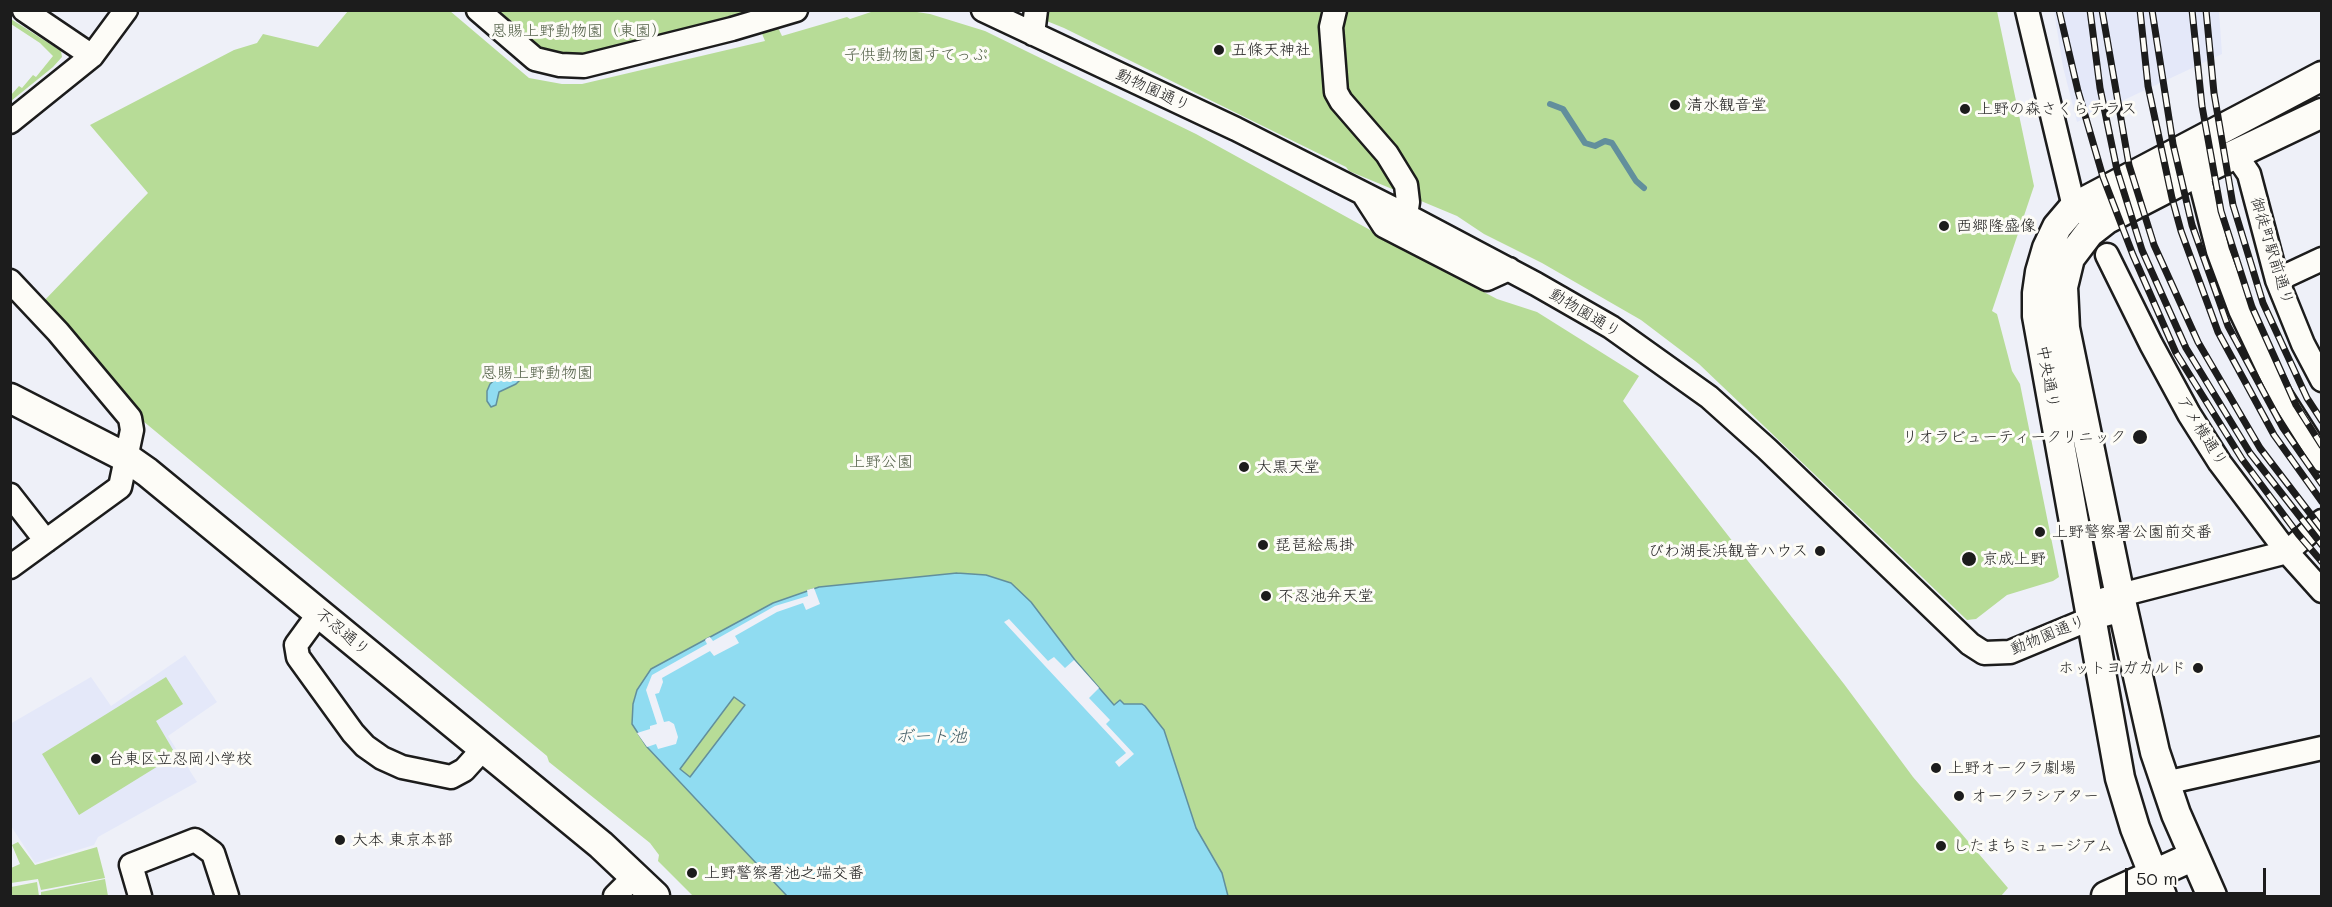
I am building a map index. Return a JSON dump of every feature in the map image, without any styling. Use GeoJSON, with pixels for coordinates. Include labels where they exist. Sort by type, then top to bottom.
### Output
{"type":"FeatureCollection","features":[{"type":"Feature","properties":{"kind":"main road","name":"中央通り"},"geometry":{"type":"LineString","coordinates":[[2158,885],[2135,828],[2120,778],[2037,316],[2037,293],[2047,248],[2057,227],[2074,207],[2322,76]]}},
{"type":"Feature","properties":{"kind":"main road","name":"中央通り"},"geometry":{"type":"LineString","coordinates":[[2212,897],[2165,783],[2156,752],[2121,603],[2063,309],[2062,286],[2070,258],[2089,233],[2100,224],[2198,172],[2322,113]]}},
{"type":"Feature","properties":{"kind":"main road","name":"不忍通り"},"geometry":{"type":"LineString","coordinates":[[10,398],[126,458],[147,472],[601,845],[655,897]]}},
{"type":"Feature","properties":{"kind":"main road"},"geometry":{"type":"LineString","coordinates":[[2106,897],[2158,885],[2194,856]]}},
{"type":"Feature","properties":{"kind":"street"},"geometry":{"type":"LineString","coordinates":[[24,10],[92,56]]}},
{"type":"Feature","properties":{"kind":"street"},"geometry":{"type":"LineString","coordinates":[[10,122],[92,56],[126,10]]}},
{"type":"Feature","properties":{"kind":"street"},"geometry":{"type":"LineString","coordinates":[[478,10],[535,59],[561,65],[584,66],[732,29],[796,10]]}},
{"type":"Feature","properties":{"kind":"street","name":"動物園通り"},"geometry":{"type":"LineString","coordinates":[[982,10],[1236,129],[1509,269],[1611,327],[1709,397],[1767,449],[1970,644],[1984,653],[2010,652],[2091,610],[2121,603],[2287,552]]}},
{"type":"Feature","properties":{"kind":"street"},"geometry":{"type":"LineString","coordinates":[[1033,34],[1036,10]]}},
{"type":"Feature","properties":{"kind":"street"},"geometry":{"type":"LineString","coordinates":[[1335,10],[1330,27],[1336,92],[1341,101],[1387,154],[1406,185],[1408,202],[1406,215]]}},
{"type":"Feature","properties":{"kind":"street"},"geometry":{"type":"LineString","coordinates":[[2027,10],[2074,207],[2100,224]]}},
{"type":"Feature","properties":{"kind":"street","name":"御徒町駅前通り"},"geometry":{"type":"LineString","coordinates":[[2236,155],[2249,174],[2277,280],[2303,344],[2322,380]]}},
{"type":"Feature","properties":{"kind":"street"},"geometry":{"type":"LineString","coordinates":[[2198,172],[2218,251],[2240,310],[2280,394],[2322,460]]}},
{"type":"Feature","properties":{"kind":"street"},"geometry":{"type":"LineString","coordinates":[[1364,194],[1384,226],[1487,279],[1509,269]]}},
{"type":"Feature","properties":{"kind":"street","name":"アメ横通り"},"geometry":{"type":"LineString","coordinates":[[2107,255],[2189,414],[2220,463],[2287,552],[2322,591]]}},
{"type":"Feature","properties":{"kind":"street"},"geometry":{"type":"LineString","coordinates":[[2277,280],[2322,259]]}},
{"type":"Feature","properties":{"kind":"street"},"geometry":{"type":"LineString","coordinates":[[10,281],[58,332],[130,418],[132,430],[120,487],[10,567]]}},
{"type":"Feature","properties":{"kind":"street"},"geometry":{"type":"LineString","coordinates":[[10,495],[46,541]]}},
{"type":"Feature","properties":{"kind":"street"},"geometry":{"type":"LineString","coordinates":[[2287,552],[2322,521]]}},
{"type":"Feature","properties":{"kind":"street"},"geometry":{"type":"LineString","coordinates":[[320,612],[296,645],[298,657],[352,733],[365,746],[382,758],[402,767],[451,777],[464,770],[483,748]]}},
{"type":"Feature","properties":{"kind":"street"},"geometry":{"type":"LineString","coordinates":[[2165,783],[2322,748]]}},
{"type":"Feature","properties":{"kind":"street"},"geometry":{"type":"LineString","coordinates":[[140,897],[131,865],[195,840],[213,853],[227,897]]}},
{"type":"Feature","properties":{"kind":"street"},"geometry":{"type":"LineString","coordinates":[[615,897],[634,876]]}},
{"type":"Feature","properties":{"kind":"shaded area"},"geometry":{"type":"Polygon","coordinates":[[[2054,11],[2219,11],[2222,54],[2077,122],[2063,67],[2054,11]]]}},
{"type":"Feature","properties":{"kind":"shaded area","name":"台東区立忍岡小学校"},"geometry":{"type":"Polygon","coordinates":[[[185,655],[217,702],[168,736],[197,782],[98,837],[94,845],[35,863],[11,826],[10,724],[91,677],[111,706],[185,655]]]}},
{"type":"Feature","properties":{"kind":"green space","name":"上野公園"},"geometry":{"type":"Polygon","coordinates":[[[904,10],[930,14],[985,31],[1196,134],[1497,299],[1537,312],[1639,376],[1623,401],[1844,684],[1913,777],[2008,888],[2001,896],[693,896],[658,861],[659,855],[650,843],[549,762],[547,756],[143,421],[78,343],[41,304],[148,193],[90,125],[234,50],[257,43],[263,34],[318,47],[348,11],[450,11],[529,78],[562,84],[582,84],[765,41],[753,12],[684,32],[587,54],[564,54],[538,48],[494,11],[770,11],[782,36],[874,11],[904,10]]]}},
{"type":"Feature","properties":{"kind":"green space"},"geometry":{"type":"Polygon","coordinates":[[[1022,11],[1997,11],[2034,186],[1992,311],[1997,314],[2012,371],[2020,384],[2059,577],[2053,581],[2007,595],[1976,619],[1967,620],[1699,364],[1641,320],[1542,263],[1484,234],[1457,216],[1349,171],[1346,167],[1064,28],[1022,11]]]}},
{"type":"Feature","properties":{"kind":"green space"},"geometry":{"type":"Polygon","coordinates":[[[11,19],[61,51],[62,57],[11,101],[11,95],[19,86],[22,88],[33,75],[36,77],[53,56],[40,43],[11,24],[11,19]]]}},
{"type":"Feature","properties":{"kind":"green space"},"geometry":{"type":"Polygon","coordinates":[[[166,677],[183,704],[156,721],[176,755],[79,815],[42,754],[166,677]]]}},
{"type":"Feature","properties":{"kind":"green space"},"geometry":{"type":"Polygon","coordinates":[[[18,842],[35,865],[97,847],[105,878],[41,890],[38,879],[11,883],[11,868],[20,864],[12,845],[18,842]]]}},
{"type":"Feature","properties":{"kind":"green space"},"geometry":{"type":"Polygon","coordinates":[[[105,879],[108,896],[41,896],[41,892],[105,879]]]}},
{"type":"Feature","properties":{"kind":"green space"},"geometry":{"type":"Polygon","coordinates":[[[37,882],[39,896],[11,896],[11,887],[37,882]]]}},
{"type":"Feature","properties":{"kind":"water"},"geometry":{"type":"Polygon","coordinates":[[[506,375],[520,380],[499,392],[496,405],[491,407],[487,401],[490,384],[498,377],[506,375]]]}},
{"type":"Feature","properties":{"kind":"water","name":"ボート池"},"geometry":{"type":"Polygon","coordinates":[[[957,573],[986,575],[1011,583],[1031,602],[1075,660],[1114,705],[1120,700],[1124,704],[1142,704],[1164,730],[1196,828],[1222,873],[1228,896],[787,896],[647,747],[632,724],[633,704],[637,690],[651,669],[773,603],[819,587],[957,573]],[[734,697],[680,769],[690,777],[745,705],[734,697]]]}},
{"type":"Feature","properties":{"kind":"pier"},"geometry":{"type":"Polygon","coordinates":[[[814,588],[820,604],[806,610],[803,603],[777,612],[735,636],[739,643],[714,656],[710,651],[662,678],[659,693],[655,694],[664,722],[669,721],[674,724],[678,737],[676,744],[658,749],[656,744],[647,747],[637,733],[657,724],[646,690],[652,675],[707,644],[705,640],[707,638],[710,637],[713,641],[775,606],[808,596],[807,590],[814,588]]]}},
{"type":"Feature","properties":{"kind":"pier"},"geometry":{"type":"Polygon","coordinates":[[[1009,619],[1048,661],[1054,657],[1065,668],[1074,660],[1099,688],[1089,698],[1110,720],[1106,724],[1134,754],[1119,767],[1115,762],[1126,753],[1004,622],[1009,619]]]}},
{"type":"Feature","properties":{"kind":"waterway"},"geometry":{"type":"LineString","coordinates":[[1550,104],[1563,109],[1585,143],[1595,146],[1605,141],[1612,143],[1636,181],[1644,188]]}},
{"type":"Feature","properties":{"kind":"railway"},"geometry":{"type":"LineString","coordinates":[[2059,10],[2078,91],[2103,177],[2133,255],[2176,353],[2242,459],[2322,562]]}},
{"type":"Feature","properties":{"kind":"railway"},"geometry":{"type":"LineString","coordinates":[[2090,10],[2100,88],[2117,170],[2142,250],[2186,348],[2250,453],[2322,545]]}},
{"type":"Feature","properties":{"kind":"railway"},"geometry":{"type":"LineString","coordinates":[[2102,10],[2129,165],[2154,245],[2198,342],[2260,448],[2322,529]]}},
{"type":"Feature","properties":{"kind":"railway"},"geometry":{"type":"LineString","coordinates":[[2140,10],[2148,86],[2172,198],[2181,231],[2218,332],[2274,435],[2322,502]]}},
{"type":"Feature","properties":{"kind":"railway"},"geometry":{"type":"LineString","coordinates":[[2152,10],[2173,144],[2192,225],[2228,326],[2283,428],[2322,484]]}},
{"type":"Feature","properties":{"kind":"railway"},"geometry":{"type":"LineString","coordinates":[[2192,10],[2202,106],[2221,211],[2252,307],[2296,405],[2322,446]]}},
{"type":"Feature","properties":{"kind":"railway"},"geometry":{"type":"LineString","coordinates":[[2206,10],[2214,93],[2233,205],[2263,303],[2307,398],[2322,421]]}},
{"type":"Feature","properties":{"kind":"place","name":"五條天神社"},"geometry":{"type":"Point","coordinates":[1219,50]}},
{"type":"Feature","properties":{"kind":"place","name":"清水観音堂"},"geometry":{"type":"Point","coordinates":[1675,105]}},
{"type":"Feature","properties":{"kind":"place","name":"上野の森さくらテラス"},"geometry":{"type":"Point","coordinates":[1965,109]}},
{"type":"Feature","properties":{"kind":"place","name":"西郷隆盛像"},"geometry":{"type":"Point","coordinates":[1944,226]}},
{"type":"Feature","properties":{"kind":"place","name":"リオラビューティークリニック"},"geometry":{"type":"Point","coordinates":[2140,437]}},
{"type":"Feature","properties":{"kind":"place","name":"大黒天堂"},"geometry":{"type":"Point","coordinates":[1244,467]}},
{"type":"Feature","properties":{"kind":"place","name":"上野警察署公園前交番"},"geometry":{"type":"Point","coordinates":[2040,532]}},
{"type":"Feature","properties":{"kind":"place","name":"琵琶絵馬掛"},"geometry":{"type":"Point","coordinates":[1263,545]}},
{"type":"Feature","properties":{"kind":"place","name":"びわ湖長浜観音ハウス"},"geometry":{"type":"Point","coordinates":[1820,551]}},
{"type":"Feature","properties":{"kind":"place","name":"京成上野"},"geometry":{"type":"Point","coordinates":[1969,559]}},
{"type":"Feature","properties":{"kind":"place","name":"不忍池弁天堂"},"geometry":{"type":"Point","coordinates":[1266,596]}},
{"type":"Feature","properties":{"kind":"place","name":"ホットヨガカルド"},"geometry":{"type":"Point","coordinates":[2198,668]}},
{"type":"Feature","properties":{"kind":"place","name":"台東区立忍岡小学校"},"geometry":{"type":"Point","coordinates":[96,759]}},
{"type":"Feature","properties":{"kind":"place","name":"上野オークラ劇場"},"geometry":{"type":"Point","coordinates":[1936,768]}},
{"type":"Feature","properties":{"kind":"place","name":"オークラシアター"},"geometry":{"type":"Point","coordinates":[1959,796]}},
{"type":"Feature","properties":{"kind":"place","name":"大本 東京本部"},"geometry":{"type":"Point","coordinates":[340,840]}},
{"type":"Feature","properties":{"kind":"place","name":"したまちミュージアム"},"geometry":{"type":"Point","coordinates":[1941,846]}},
{"type":"Feature","properties":{"kind":"place","name":"上野警察署池之端交番"},"geometry":{"type":"Point","coordinates":[692,873]}},
{"type":"Feature","properties":{"kind":"park label","name":"恩賜上野動物園（東園）"},"geometry":{"type":"Point","coordinates":[579,31]}},
{"type":"Feature","properties":{"kind":"park label","name":"子供動物園すてっぷ"},"geometry":{"type":"Point","coordinates":[916,55]}},
{"type":"Feature","properties":{"kind":"park label","name":"恩賜上野動物園"},"geometry":{"type":"Point","coordinates":[537,373]}}]}
